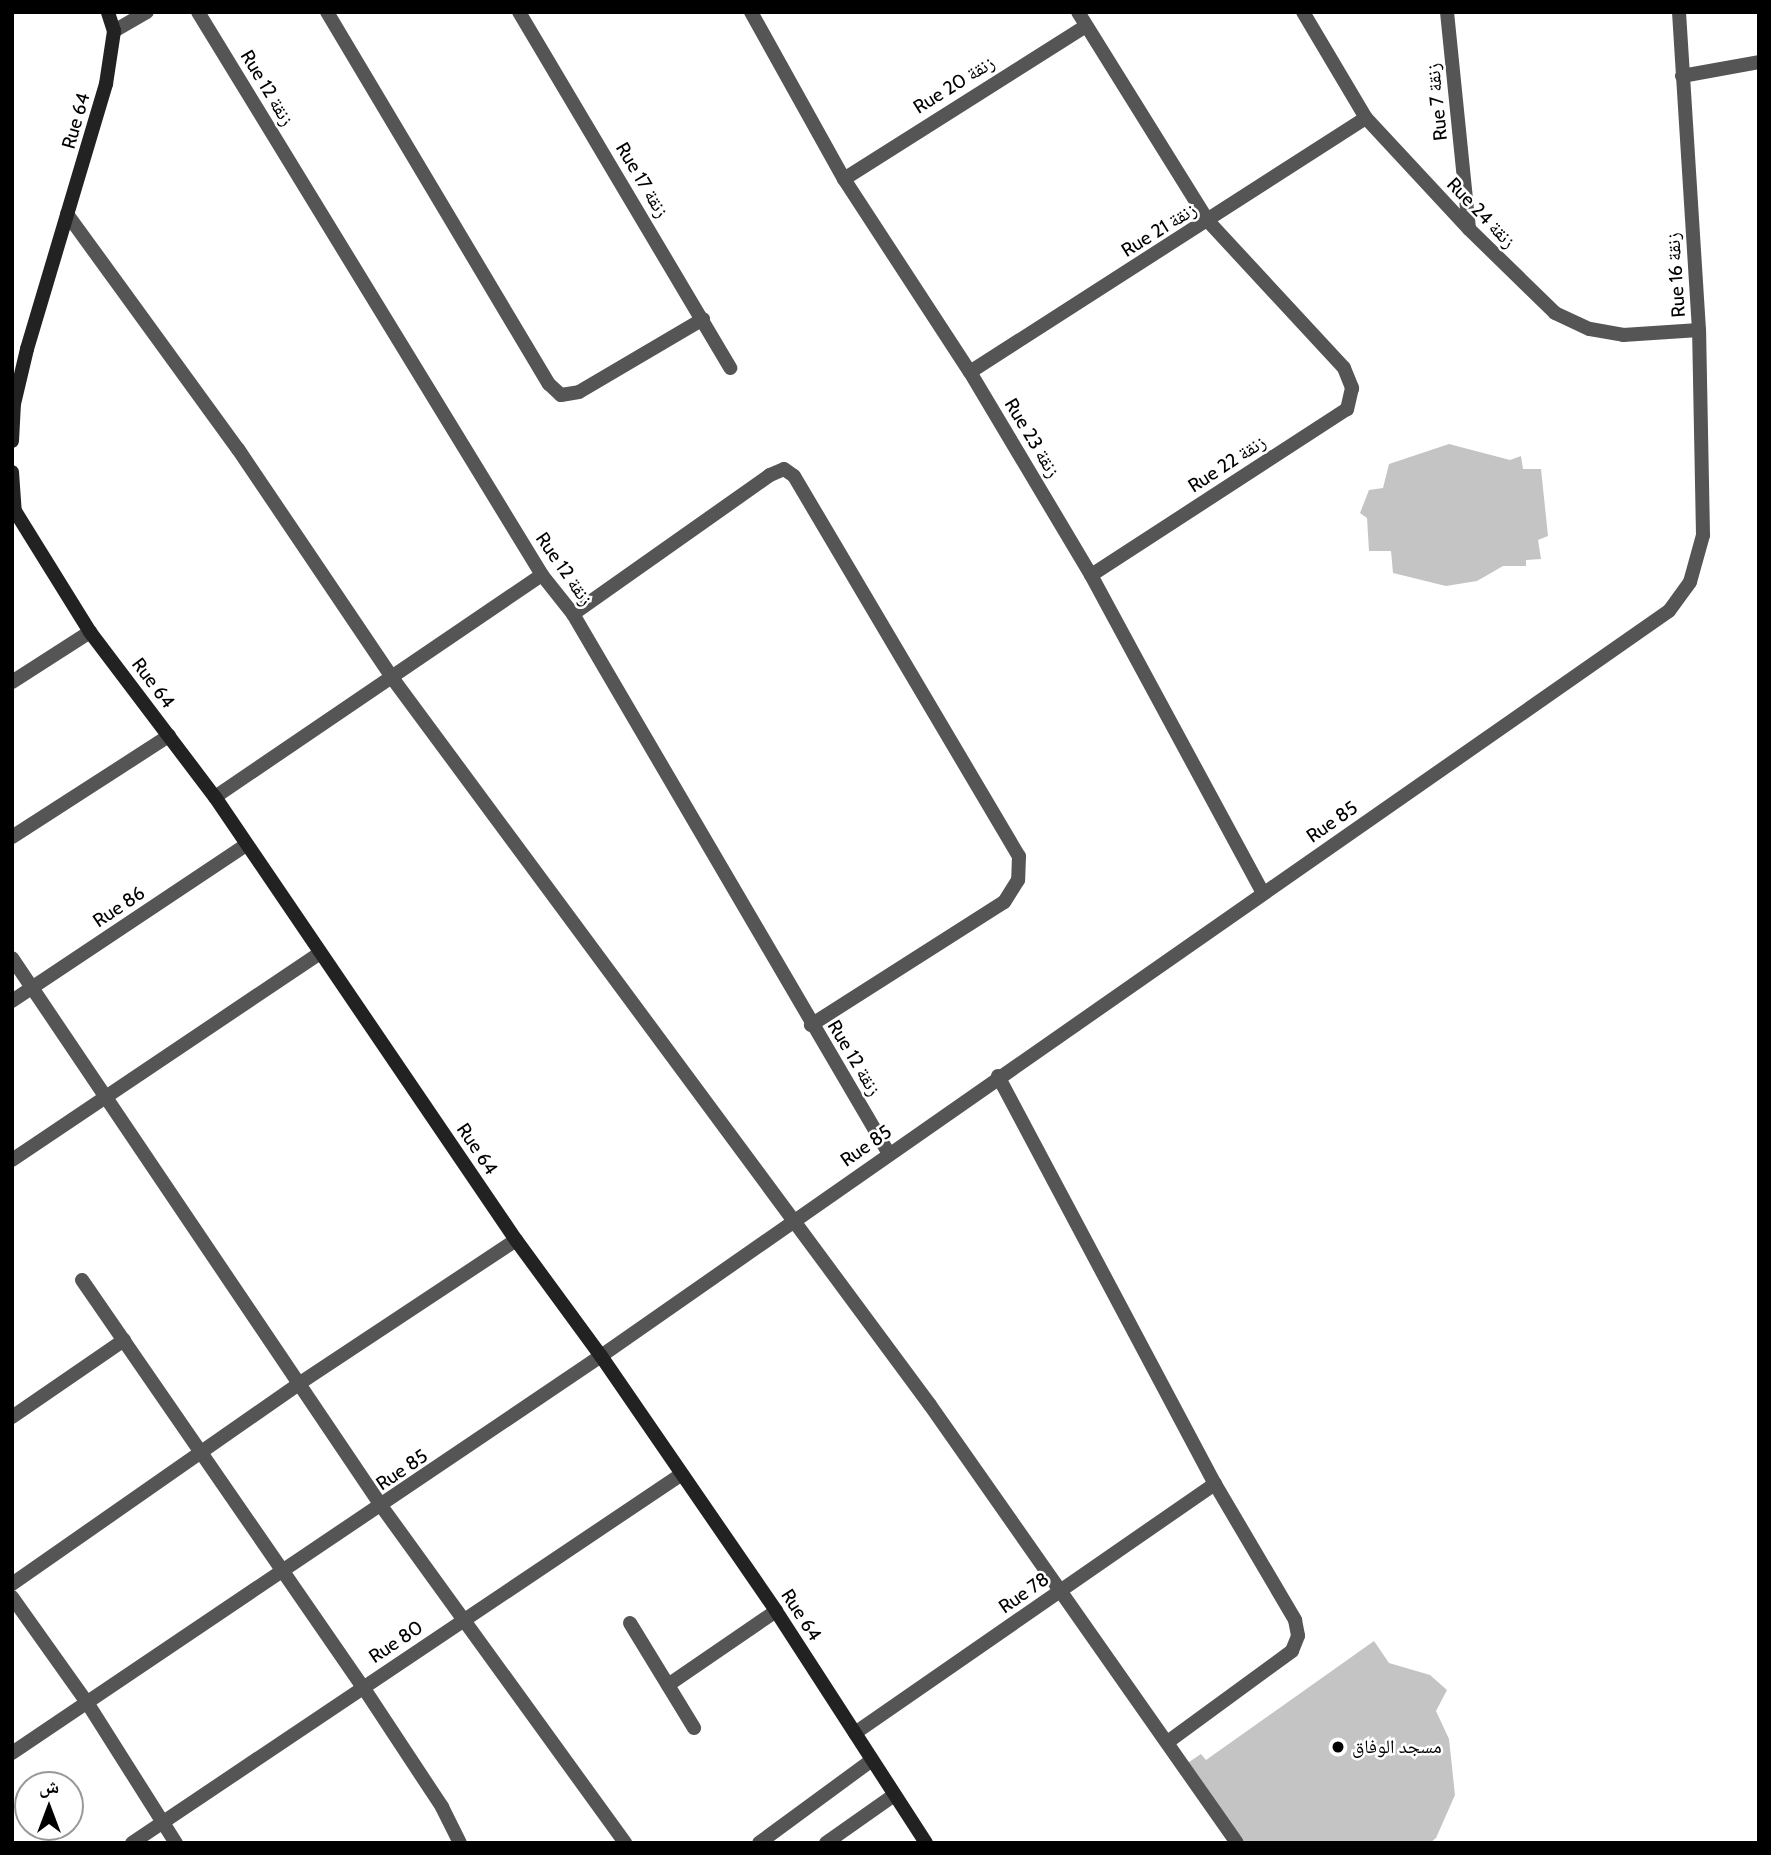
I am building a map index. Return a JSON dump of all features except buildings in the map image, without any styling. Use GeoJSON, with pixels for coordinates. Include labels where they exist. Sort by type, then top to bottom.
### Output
{"type":"FeatureCollection","features":[{"type":"Feature","properties":{"kind":"street","name":"Rue 64"},"geometry":{"type":"LineString","coordinates":[[12,441],[14,404],[27,349],[95,130],[114,31],[108,12]]}},
{"type":"Feature","properties":{"kind":"street"},"geometry":{"type":"LineString","coordinates":[[114,31],[147,12]]}},
{"type":"Feature","properties":{"kind":"street","name":"Rue 12 زنقة"},"geometry":{"type":"LineString","coordinates":[[198,12],[542,575],[573,614],[704,832],[811,1025],[889,1154]]}},
{"type":"Feature","properties":{"kind":"street"},"geometry":{"type":"LineString","coordinates":[[327,12],[549,384],[561,396],[579,392],[703,319]]}},
{"type":"Feature","properties":{"kind":"street","name":"Rue 17 زنقة"},"geometry":{"type":"LineString","coordinates":[[519,12],[730,368]]}},
{"type":"Feature","properties":{"kind":"street","name":"Rue 23 زنقة"},"geometry":{"type":"LineString","coordinates":[[751,12],[844,179],[970,372],[1091,575],[1263,892]]}},
{"type":"Feature","properties":{"kind":"street"},"geometry":{"type":"LineString","coordinates":[[1077,12],[1208,221]]}},
{"type":"Feature","properties":{"kind":"street","name":"Rue 24 زنقة"},"geometry":{"type":"LineString","coordinates":[[1303,12],[1366,118],[1469,229],[1555,313],[1590,329],[1623,335],[1699,330]]}},
{"type":"Feature","properties":{"kind":"street","name":"Rue 7 زنقة"},"geometry":{"type":"LineString","coordinates":[[1447,12],[1469,229]]}},
{"type":"Feature","properties":{"kind":"street","name":"Rue 16 زنقة"},"geometry":{"type":"LineString","coordinates":[[1679,12],[1699,330],[1703,535]]}},
{"type":"Feature","properties":{"kind":"street","name":"Rue 20 زنقة"},"geometry":{"type":"LineString","coordinates":[[844,179],[1086,26]]}},
{"type":"Feature","properties":{"kind":"street"},"geometry":{"type":"LineString","coordinates":[[1682,76],[1759,62]]}},
{"type":"Feature","properties":{"kind":"street","name":"Rue 21 زنقة"},"geometry":{"type":"LineString","coordinates":[[970,372],[1366,118]]}},
{"type":"Feature","properties":{"kind":"street"},"geometry":{"type":"LineString","coordinates":[[68,214],[238,449],[393,679],[794,1220],[1169,1741],[1237,1843]]}},
{"type":"Feature","properties":{"kind":"street","name":"Rue 22 زنقة"},"geometry":{"type":"LineString","coordinates":[[1091,575],[1347,409],[1352,388],[1344,368],[1208,221]]}},
{"type":"Feature","properties":{"kind":"street"},"geometry":{"type":"LineString","coordinates":[[573,614],[770,475],[784,469],[794,476],[1019,856],[1018,880],[1004,902],[811,1025]]}},
{"type":"Feature","properties":{"kind":"street","name":"Rue 64"},"geometry":{"type":"LineString","coordinates":[[12,472],[14,509],[90,632],[215,797],[516,1240],[601,1356],[776,1611],[926,1843]]}},
{"type":"Feature","properties":{"kind":"street","name":"Rue 85"},"geometry":{"type":"LineString","coordinates":[[12,1753],[383,1507],[1669,611],[1690,582],[1703,535]]}},
{"type":"Feature","properties":{"kind":"street"},"geometry":{"type":"LineString","coordinates":[[215,797],[393,679],[542,575]]}},
{"type":"Feature","properties":{"kind":"street"},"geometry":{"type":"LineString","coordinates":[[12,682],[90,632]]}},
{"type":"Feature","properties":{"kind":"street"},"geometry":{"type":"LineString","coordinates":[[12,837],[169,736]]}},
{"type":"Feature","properties":{"kind":"street","name":"Rue 86"},"geometry":{"type":"LineString","coordinates":[[12,1001],[246,845]]}},
{"type":"Feature","properties":{"kind":"street"},"geometry":{"type":"LineString","coordinates":[[12,1160],[320,953]]}},
{"type":"Feature","properties":{"kind":"street"},"geometry":{"type":"LineString","coordinates":[[12,958],[383,1507],[625,1843]]}},
{"type":"Feature","properties":{"kind":"street"},"geometry":{"type":"LineString","coordinates":[[998,1076],[1215,1484],[1295,1620],[1298,1636],[1292,1651],[1169,1741]]}},
{"type":"Feature","properties":{"kind":"street"},"geometry":{"type":"LineString","coordinates":[[12,1584],[300,1383],[516,1240]]}},
{"type":"Feature","properties":{"kind":"street"},"geometry":{"type":"LineString","coordinates":[[82,1280],[203,1450],[282,1572],[363,1687],[442,1807],[460,1843]]}},
{"type":"Feature","properties":{"kind":"street"},"geometry":{"type":"LineString","coordinates":[[12,1417],[124,1339]]}},
{"type":"Feature","properties":{"kind":"street","name":"Rue 80"},"geometry":{"type":"LineString","coordinates":[[132,1843],[682,1474]]}},
{"type":"Feature","properties":{"kind":"street","name":"Rue 78"},"geometry":{"type":"LineString","coordinates":[[855,1733],[1215,1484]]}},
{"type":"Feature","properties":{"kind":"street"},"geometry":{"type":"LineString","coordinates":[[12,1597],[88,1704],[176,1843]]}},
{"type":"Feature","properties":{"kind":"street"},"geometry":{"type":"LineString","coordinates":[[668,1685],[776,1611]]}},
{"type":"Feature","properties":{"kind":"street"},"geometry":{"type":"LineString","coordinates":[[630,1623],[694,1728]]}},
{"type":"Feature","properties":{"kind":"street"},"geometry":{"type":"LineString","coordinates":[[759,1843],[872,1760]]}},
{"type":"Feature","properties":{"kind":"street"},"geometry":{"type":"LineString","coordinates":[[826,1843],[894,1795]]}},
{"type":"Feature","properties":{"kind":"place","name":"مسجد الوفاق"},"geometry":{"type":"Point","coordinates":[1338,1747]}}]}
